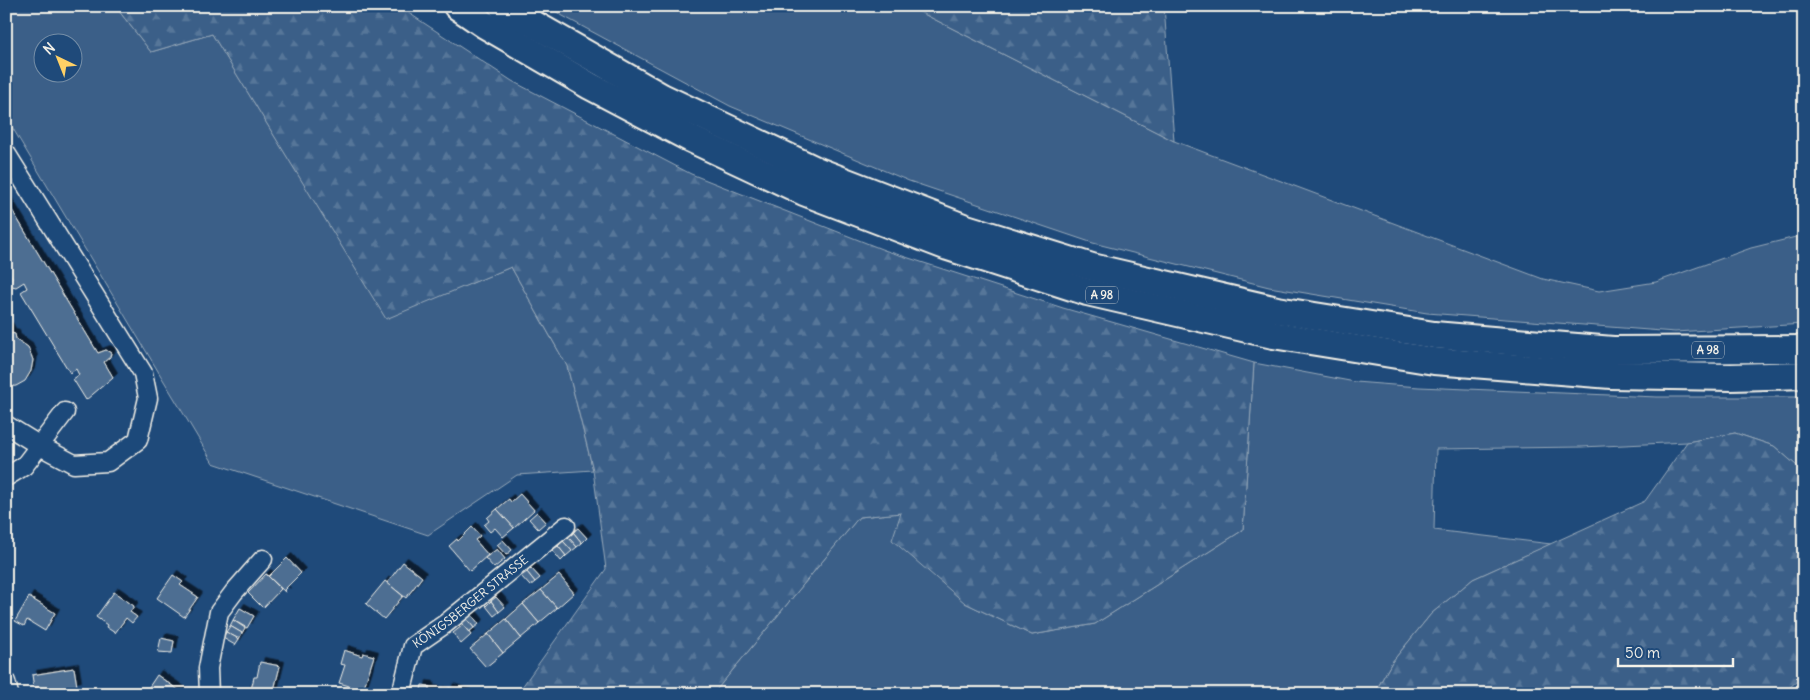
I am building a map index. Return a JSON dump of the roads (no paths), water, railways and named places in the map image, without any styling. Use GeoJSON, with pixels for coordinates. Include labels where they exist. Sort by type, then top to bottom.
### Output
{"type":"FeatureCollection","features":[{"type":"Feature","properties":{"kind":"highway","name":"A 98"},"geometry":{"type":"LineString","coordinates":[[457,6],[485,25],[590,86],[691,139],[804,192],[948,247],[1087,292],[1274,336],[1434,361],[1610,375],[1731,377],[1804,375]]}},
{"type":"Feature","properties":{"kind":"highway","name":"A 98"},"geometry":{"type":"LineString","coordinates":[[502,6],[662,97],[818,171],[963,227],[1092,267],[1277,310],[1434,335],[1613,350],[1804,349]]}},
{"type":"Feature","properties":{"kind":"street"},"geometry":{"type":"LineString","coordinates":[[6,153],[143,373],[148,398],[138,440],[108,462],[74,464],[6,425]]}},
{"type":"Feature","properties":{"kind":"street"},"geometry":{"type":"LineString","coordinates":[[6,477],[24,466],[65,412]]}},
{"type":"Feature","properties":{"kind":"street","name":"KÖNIGSBERGER STRASSE"},"geometry":{"type":"LineString","coordinates":[[401,694],[413,646],[445,624],[566,526]]}},
{"type":"Feature","properties":{"kind":"street"},"geometry":{"type":"LineString","coordinates":[[209,694],[208,668],[219,612],[263,559]]}},
{"type":"Feature","properties":{"kind":"street"},"geometry":{"type":"LineString","coordinates":[[6,682],[8,694]]}}]}
